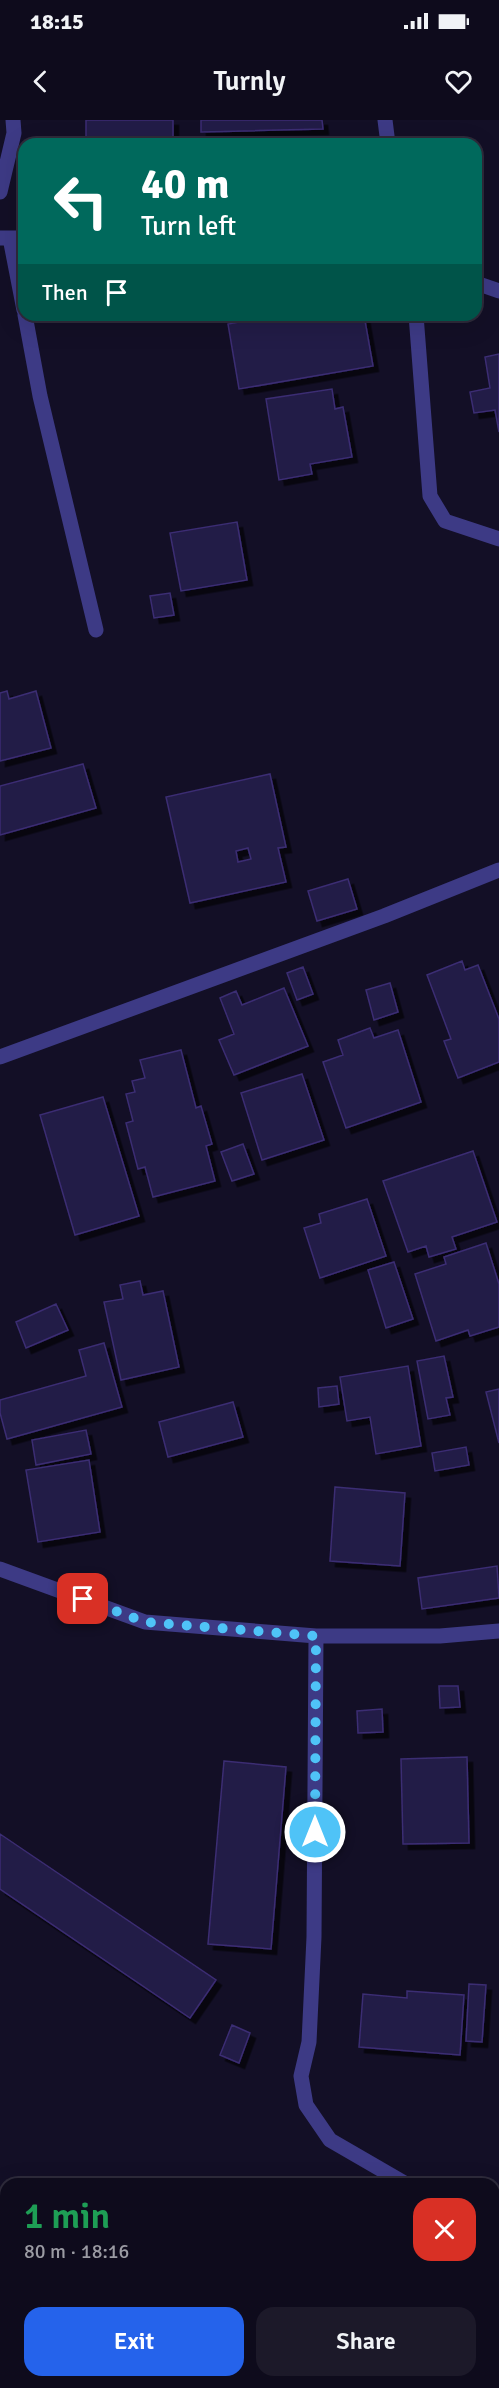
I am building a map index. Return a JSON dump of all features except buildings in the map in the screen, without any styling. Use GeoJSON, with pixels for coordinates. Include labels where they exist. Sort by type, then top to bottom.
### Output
{"type":"FeatureCollection","features":[{"type":"Feature","properties":{"kind":"street"},"geometry":{"type":"LineString","coordinates":[[0,192],[14,133],[14,120]]}},
{"type":"Feature","properties":{"kind":"street"},"geometry":{"type":"LineString","coordinates":[[385,120],[387,138]]}},
{"type":"Feature","properties":{"kind":"street"},"geometry":{"type":"LineString","coordinates":[[12,238],[18,274]]}},
{"type":"Feature","properties":{"kind":"street"},"geometry":{"type":"LineString","coordinates":[[482,285],[499,291]]}},
{"type":"Feature","properties":{"kind":"street"},"geometry":{"type":"LineString","coordinates":[[26,321],[40,396],[96,630]]}},
{"type":"Feature","properties":{"kind":"street"},"geometry":{"type":"LineString","coordinates":[[416,321],[430,496],[445,521],[499,539]]}},
{"type":"Feature","properties":{"kind":"street"},"geometry":{"type":"LineString","coordinates":[[0,1057],[384,916],[499,870]]}},
{"type":"Feature","properties":{"kind":"street"},"geometry":{"type":"LineString","coordinates":[[0,1569],[145,1622],[316,1636],[440,1636],[499,1631]]}},
{"type":"Feature","properties":{"kind":"street"},"geometry":{"type":"LineString","coordinates":[[316,1636],[314,1937],[309,2042],[301,2076],[306,2105],[330,2140],[396,2178]]}},
{"type":"Feature","properties":{"kind":"route"},"geometry":{"type":"LineString","coordinates":[[83,1599],[145,1622],[316,1636],[315,1832]]}}]}
